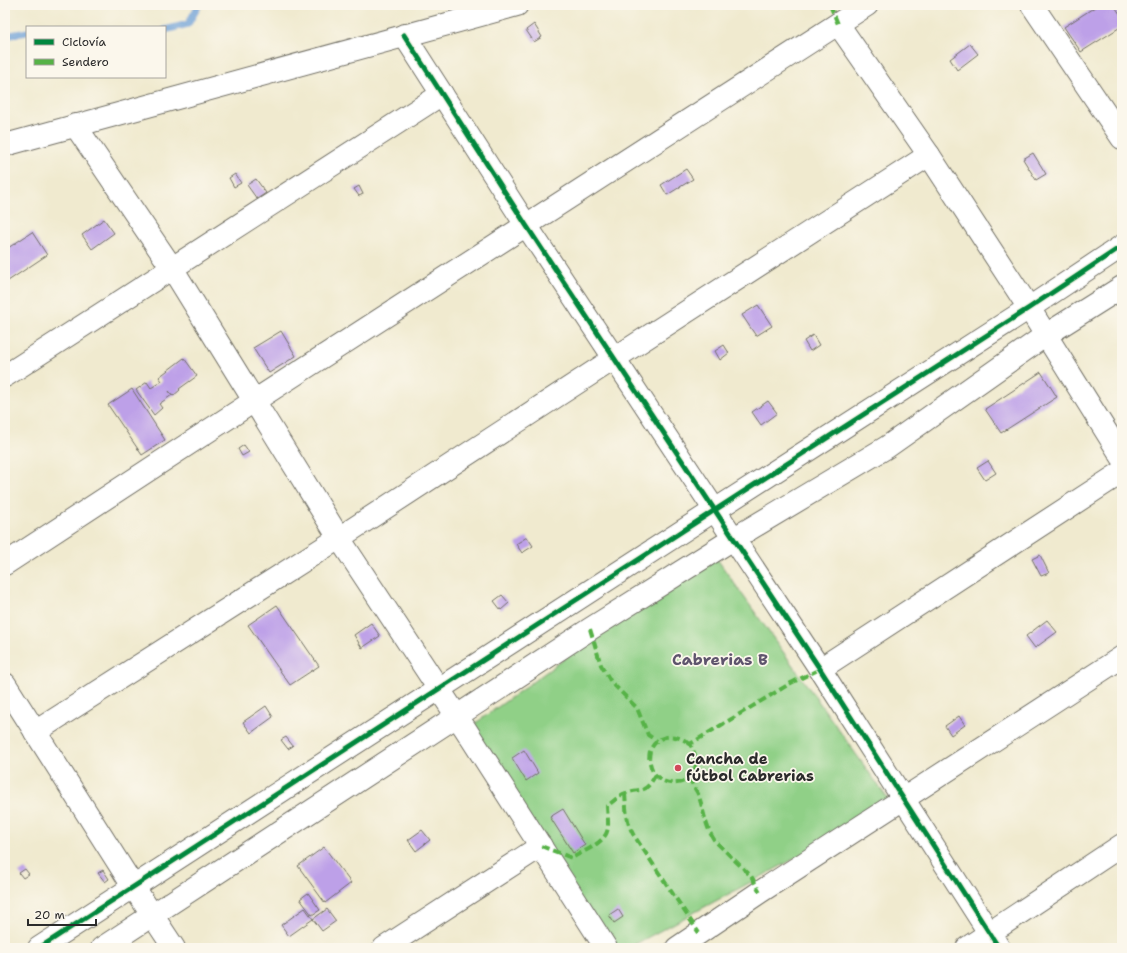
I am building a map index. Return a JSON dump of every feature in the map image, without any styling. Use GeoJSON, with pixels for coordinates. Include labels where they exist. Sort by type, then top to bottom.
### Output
{"type":"FeatureCollection","features":[{"type":"Feature","properties":{"kind":"street"},"geometry":{"type":"LineString","coordinates":[[5,145],[517,5]]}},
{"type":"Feature","properties":{"kind":"street"},"geometry":{"type":"LineString","coordinates":[[5,564],[254,401],[867,5]]}},
{"type":"Feature","properties":{"kind":"street"},"geometry":{"type":"LineString","coordinates":[[1032,5],[1122,138]]}},
{"type":"Feature","properties":{"kind":"street"},"geometry":{"type":"LineString","coordinates":[[838,24],[929,155],[1029,308],[1122,457]]}},
{"type":"Feature","properties":{"kind":"street"},"geometry":{"type":"LineString","coordinates":[[404,35],[526,225],[820,668],[994,940]]}},
{"type":"Feature","properties":{"kind":"street"},"geometry":{"type":"LineString","coordinates":[[8,368],[172,268],[442,94]]}},
{"type":"Feature","properties":{"kind":"street"},"geometry":{"type":"LineString","coordinates":[[75,125],[172,268],[339,538],[439,688],[606,948]]}},
{"type":"Feature","properties":{"kind":"street"},"geometry":{"type":"LineString","coordinates":[[35,732],[339,538],[929,155]]}},
{"type":"Feature","properties":{"kind":"street"},"geometry":{"type":"LineString","coordinates":[[39,948],[1029,308],[1122,246]]}},
{"type":"Feature","properties":{"kind":"street"},"geometry":{"type":"LineString","coordinates":[[102,948],[456,716],[733,538],[888,447],[1046,336],[1122,287]]}},
{"type":"Feature","properties":{"kind":"street"},"geometry":{"type":"LineString","coordinates":[[820,668],[1122,472]]}},
{"type":"Feature","properties":{"kind":"street"},"geometry":{"type":"LineString","coordinates":[[677,948],[760,892],[1122,658]]}},
{"type":"Feature","properties":{"kind":"street"},"geometry":{"type":"LineString","coordinates":[[5,684],[151,915],[174,948]]}},
{"type":"Feature","properties":{"kind":"street"},"geometry":{"type":"LineString","coordinates":[[967,948],[994,940],[1122,845]]}},
{"type":"Feature","properties":{"kind":"street"},"geometry":{"type":"LineString","coordinates":[[384,948],[541,846]]}},
{"type":"Feature","properties":{"kind":"green space","name":"Cancha de fútbol Cabrerias"},"geometry":{"type":"Polygon","coordinates":[[[712,552],[893,806],[628,948],[606,948],[466,730],[712,552]]]}},
{"type":"Feature","properties":{"kind":"building"},"geometry":{"type":"Polygon","coordinates":[[[1098,5],[1114,5],[1122,17],[1122,26],[1081,52],[1064,27],[1098,5]]]}},
{"type":"Feature","properties":{"kind":"building"},"geometry":{"type":"Polygon","coordinates":[[[534,24],[542,37],[534,42],[526,30],[534,24]]]}},
{"type":"Feature","properties":{"kind":"building"},"geometry":{"type":"Polygon","coordinates":[[[970,44],[978,54],[957,70],[950,59],[970,44]]]}},
{"type":"Feature","properties":{"kind":"building"},"geometry":{"type":"Polygon","coordinates":[[[1033,153],[1046,174],[1036,180],[1023,159],[1033,153]]]}},
{"type":"Feature","properties":{"kind":"building"},"geometry":{"type":"Polygon","coordinates":[[[686,169],[693,179],[667,195],[661,185],[686,169]]]}},
{"type":"Feature","properties":{"kind":"building"},"geometry":{"type":"Polygon","coordinates":[[[235,174],[241,183],[234,187],[229,178],[235,174]]]}},
{"type":"Feature","properties":{"kind":"building"},"geometry":{"type":"Polygon","coordinates":[[[256,179],[266,193],[257,199],[247,185],[256,179]]]}},
{"type":"Feature","properties":{"kind":"building"},"geometry":{"type":"Polygon","coordinates":[[[359,186],[363,194],[359,196],[354,189],[359,186]]]}},
{"type":"Feature","properties":{"kind":"building"},"geometry":{"type":"Polygon","coordinates":[[[104,219],[114,233],[92,249],[82,235],[104,219]]]}},
{"type":"Feature","properties":{"kind":"building"},"geometry":{"type":"Polygon","coordinates":[[[32,232],[47,255],[5,283],[5,250],[32,232]]]}},
{"type":"Feature","properties":{"kind":"building"},"geometry":{"type":"Polygon","coordinates":[[[758,305],[772,326],[756,336],[742,315],[758,305]]]}},
{"type":"Feature","properties":{"kind":"building"},"geometry":{"type":"Polygon","coordinates":[[[281,331],[296,356],[269,373],[253,348],[281,331]]]}},
{"type":"Feature","properties":{"kind":"building"},"geometry":{"type":"Polygon","coordinates":[[[813,335],[819,345],[810,351],[804,341],[813,335]]]}},
{"type":"Feature","properties":{"kind":"building"},"geometry":{"type":"Polygon","coordinates":[[[724,345],[729,353],[720,360],[715,351],[724,345]]]}},
{"type":"Feature","properties":{"kind":"building"},"geometry":{"type":"Polygon","coordinates":[[[184,358],[197,376],[179,389],[180,390],[173,396],[169,391],[172,395],[159,404],[162,408],[154,415],[136,390],[147,382],[151,388],[162,381],[159,377],[184,358]]]}},
{"type":"Feature","properties":{"kind":"building"},"geometry":{"type":"Polygon","coordinates":[[[1041,372],[1057,397],[1001,433],[985,409],[1041,372]]]}},
{"type":"Feature","properties":{"kind":"building"},"geometry":{"type":"Polygon","coordinates":[[[132,389],[165,440],[142,455],[108,405],[132,389]]]}},
{"type":"Feature","properties":{"kind":"building"},"geometry":{"type":"Polygon","coordinates":[[[768,401],[777,413],[761,425],[752,412],[768,401]]]}},
{"type":"Feature","properties":{"kind":"building"},"geometry":{"type":"Polygon","coordinates":[[[244,445],[249,452],[242,456],[238,449],[244,445]]]}},
{"type":"Feature","properties":{"kind":"building"},"geometry":{"type":"Polygon","coordinates":[[[988,461],[996,473],[985,480],[977,468],[988,461]]]}},
{"type":"Feature","properties":{"kind":"building"},"geometry":{"type":"Polygon","coordinates":[[[527,537],[533,546],[522,553],[516,544],[527,537]]]}},
{"type":"Feature","properties":{"kind":"building"},"geometry":{"type":"Polygon","coordinates":[[[1040,555],[1049,573],[1041,576],[1032,559],[1040,555]]]}},
{"type":"Feature","properties":{"kind":"building"},"geometry":{"type":"Polygon","coordinates":[[[502,595],[509,603],[501,610],[494,601],[502,595]]]}},
{"type":"Feature","properties":{"kind":"building"},"geometry":{"type":"Polygon","coordinates":[[[277,605],[319,666],[290,685],[248,625],[277,605]]]}},
{"type":"Feature","properties":{"kind":"building"},"geometry":{"type":"Polygon","coordinates":[[[1047,620],[1057,632],[1035,648],[1026,636],[1047,620]]]}},
{"type":"Feature","properties":{"kind":"building"},"geometry":{"type":"Polygon","coordinates":[[[371,623],[380,636],[362,648],[354,635],[371,623]]]}},
{"type":"Feature","properties":{"kind":"building"},"geometry":{"type":"Polygon","coordinates":[[[266,706],[273,717],[251,733],[243,722],[266,706]]]}},
{"type":"Feature","properties":{"kind":"building"},"geometry":{"type":"Polygon","coordinates":[[[959,716],[965,725],[951,735],[945,726],[959,716]]]}},
{"type":"Feature","properties":{"kind":"building"},"geometry":{"type":"Polygon","coordinates":[[[286,737],[293,746],[288,749],[281,740],[286,737]]]}},
{"type":"Feature","properties":{"kind":"building"},"geometry":{"type":"Polygon","coordinates":[[[524,750],[538,773],[526,781],[512,758],[524,750]]]}},
{"type":"Feature","properties":{"kind":"building"},"geometry":{"type":"Polygon","coordinates":[[[563,809],[585,845],[573,853],[550,817],[563,809]]]}},
{"type":"Feature","properties":{"kind":"building"},"geometry":{"type":"Polygon","coordinates":[[[422,830],[430,840],[416,851],[408,840],[422,830]]]}},
{"type":"Feature","properties":{"kind":"building"},"geometry":{"type":"Polygon","coordinates":[[[324,847],[351,883],[325,903],[298,866],[324,847]]]}},
{"type":"Feature","properties":{"kind":"building"},"geometry":{"type":"Polygon","coordinates":[[[25,869],[29,874],[23,878],[19,873],[25,869]]]}},
{"type":"Feature","properties":{"kind":"building"},"geometry":{"type":"Polygon","coordinates":[[[103,870],[109,879],[105,882],[98,873],[103,870]]]}},
{"type":"Feature","properties":{"kind":"building"},"geometry":{"type":"Polygon","coordinates":[[[308,893],[320,910],[312,915],[300,899],[308,893]]]}},
{"type":"Feature","properties":{"kind":"building"},"geometry":{"type":"Polygon","coordinates":[[[305,908],[313,919],[289,936],[281,925],[305,908]]]}},
{"type":"Feature","properties":{"kind":"building"},"geometry":{"type":"Polygon","coordinates":[[[327,909],[336,921],[322,931],[313,919],[327,909]]]}},
{"type":"Feature","properties":{"kind":"building"},"geometry":{"type":"Polygon","coordinates":[[[618,909],[623,917],[614,923],[609,915],[618,909]]]}},
{"type":"Feature","properties":{"kind":"waterway"},"geometry":{"type":"LineString","coordinates":[[166,30],[188,24],[199,5]]}},
{"type":"Feature","properties":{"kind":"waterway"},"geometry":{"type":"LineString","coordinates":[[5,36],[26,32]]}},
{"type":"Feature","properties":{"kind":"marked path"},"geometry":{"type":"LineString","coordinates":[[830,5],[838,24]]}},
{"type":"Feature","properties":{"kind":"marked path"},"geometry":{"type":"LineString","coordinates":[[590,629],[601,665],[611,682],[637,708],[648,735],[657,741]]}},
{"type":"Feature","properties":{"kind":"marked path"},"geometry":{"type":"LineString","coordinates":[[690,744],[685,740],[673,737],[662,738],[657,741],[653,745],[649,756],[650,763],[655,774],[663,781],[672,783],[682,782],[690,777],[695,769],[695,758],[690,744],[791,683],[820,669]]}},
{"type":"Feature","properties":{"kind":"marked path"},"geometry":{"type":"LineString","coordinates":[[541,846],[572,858],[600,842],[607,831],[607,806],[623,794],[645,788],[655,776]]}},
{"type":"Feature","properties":{"kind":"marked path"},"geometry":{"type":"LineString","coordinates":[[690,777],[698,794],[707,824],[715,841],[751,876],[760,892]]}},
{"type":"Feature","properties":{"kind":"marked path"},"geometry":{"type":"LineString","coordinates":[[625,793],[626,809],[633,834],[699,933]]}},
{"type":"Feature","properties":{"kind":"cycle path"},"geometry":{"type":"LineString","coordinates":[[404,35],[526,225],[820,669],[999,948]]}},
{"type":"Feature","properties":{"kind":"cycle path"},"geometry":{"type":"LineString","coordinates":[[39,948],[1029,308],[1122,246]]}},
{"type":"Feature","properties":{"kind":"place","name":"Cancha de fútbol Cabrerias"},"geometry":{"type":"Point","coordinates":[678,768]}},
{"type":"Feature","properties":{"kind":"district","name":"Cabrerias B"},"geometry":{"type":"Point","coordinates":[720,659]}}]}
